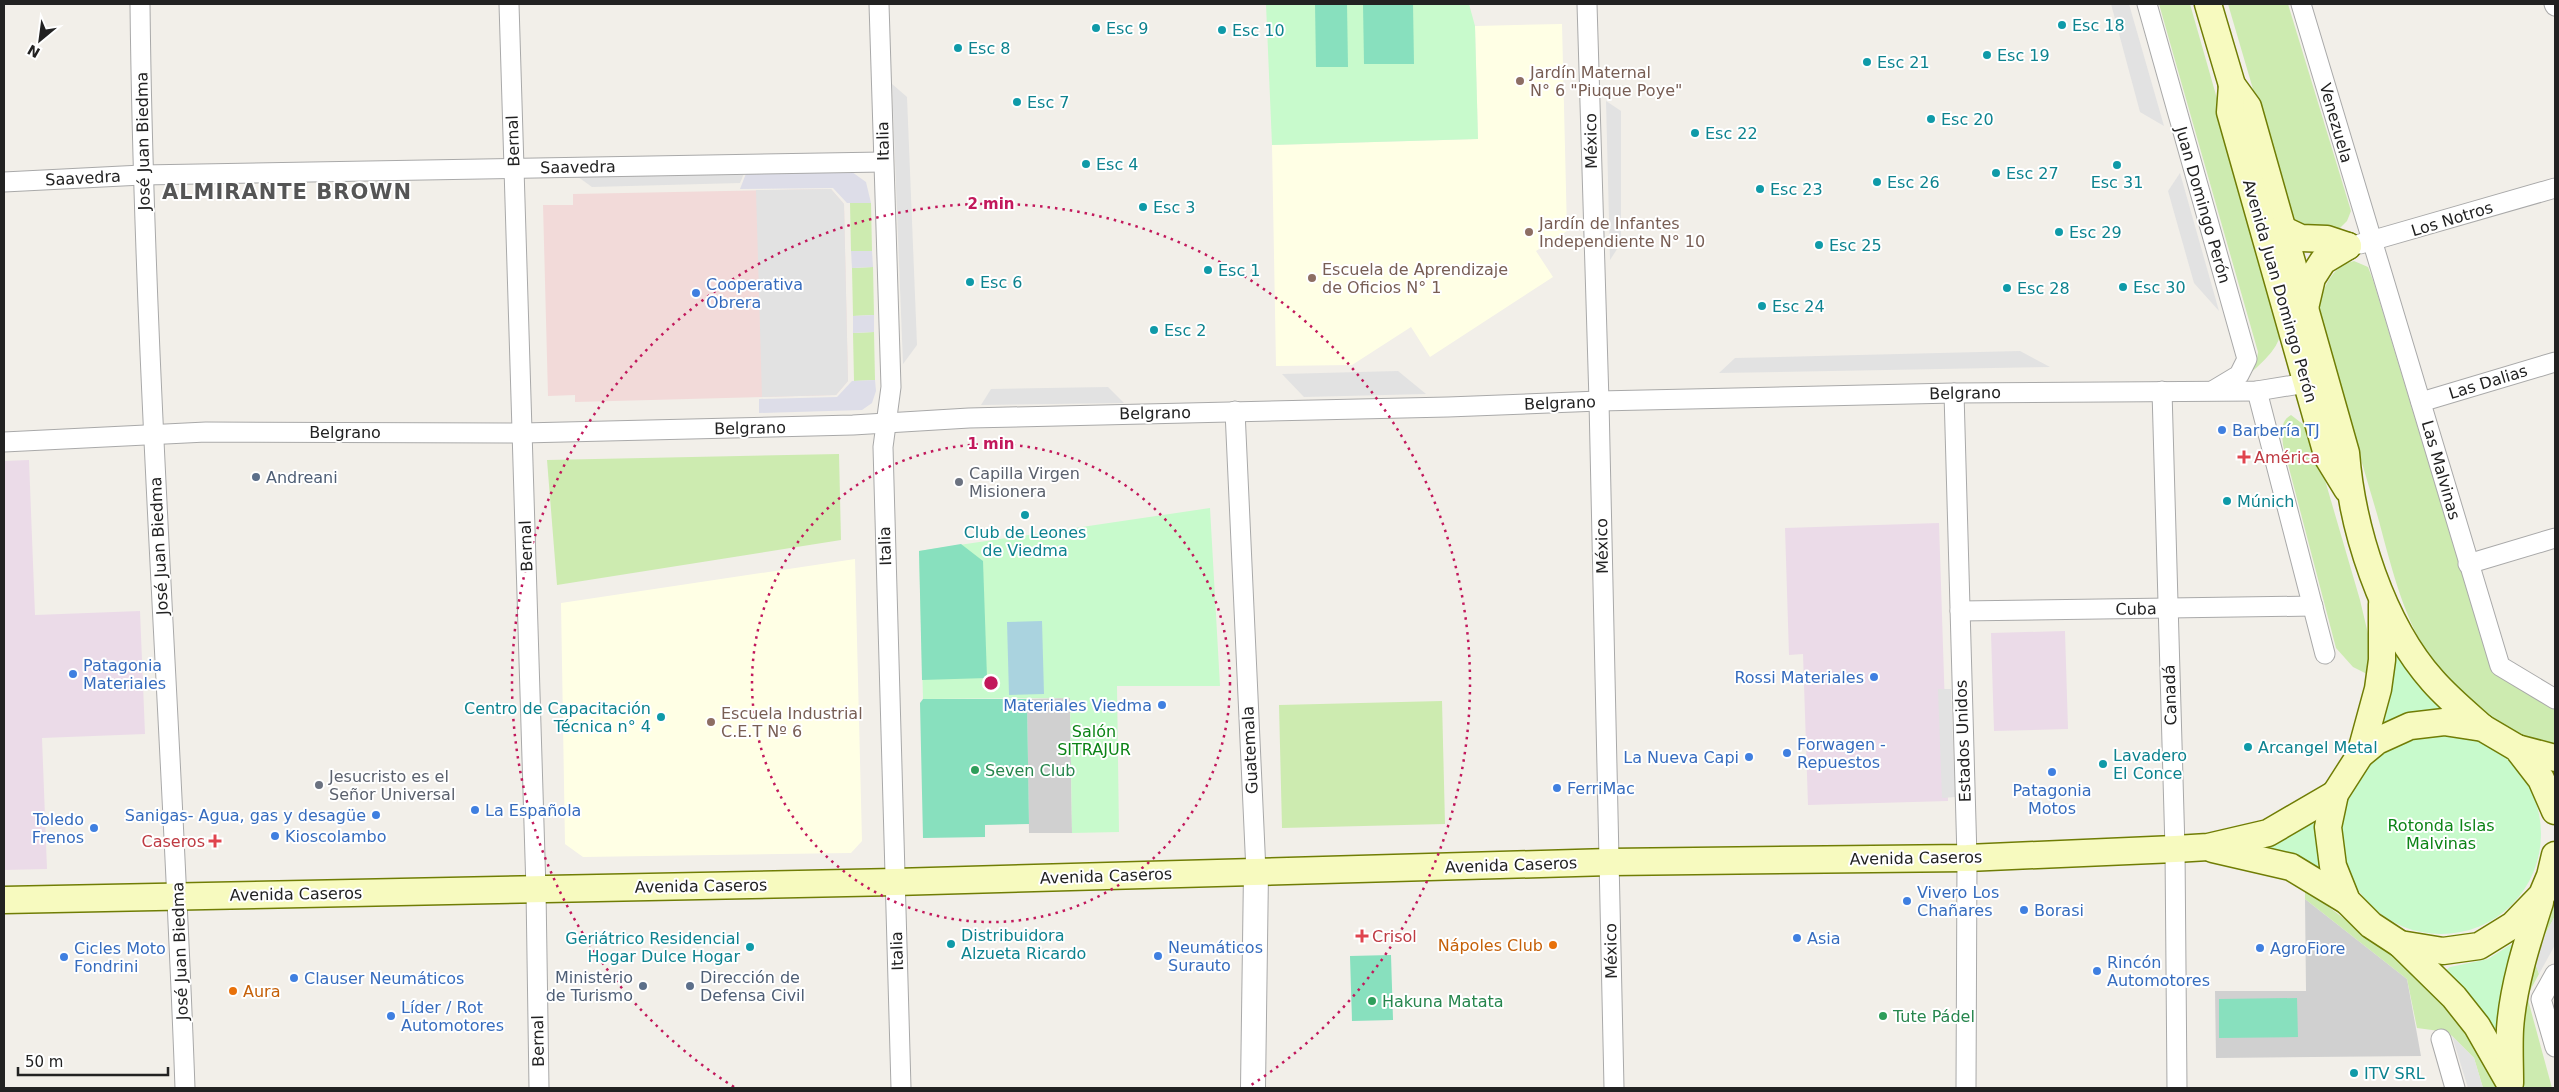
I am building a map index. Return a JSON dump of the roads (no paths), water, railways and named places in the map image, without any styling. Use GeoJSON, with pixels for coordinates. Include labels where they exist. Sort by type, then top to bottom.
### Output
{"type":"FeatureCollection","features":[{"type":"Feature","properties":{"kind":"main road","name":"Avenida Juan Domingo Perón"},"geometry":{"type":"LineString","coordinates":[[2208,4],[2232,84],[2248,107],[2346,453],[2349,492],[2382,603],[2432,680],[2483,728]]}},
{"type":"Feature","properties":{"kind":"main road","name":"Avenida Juan Domingo Perón"},"geometry":{"type":"LineString","coordinates":[[2232,84],[2230,112],[2306,382],[2328,458],[2349,492]]}},
{"type":"Feature","properties":{"kind":"main road"},"geometry":{"type":"LineString","coordinates":[[2282,229],[2301,238],[2327,239],[2359,244]]}},
{"type":"Feature","properties":{"kind":"main road"},"geometry":{"type":"LineString","coordinates":[[2305,308],[2312,278],[2323,261],[2359,244]]}},
{"type":"Feature","properties":{"kind":"main road","name":"Avenida Juan Domingo Perón"},"geometry":{"type":"LineString","coordinates":[[2360,755],[2378,689],[2382,660],[2382,603]]}},
{"type":"Feature","properties":{"kind":"main road"},"geometry":{"type":"LineString","coordinates":[[2510,1085],[2477,1026],[2454,997],[2400,944],[2371,926],[2347,901],[2332,866],[2328,828],[2335,794],[2360,755],[2377,741],[2410,726],[2444,722],[2483,728],[2517,748],[2555,758]]}},
{"type":"Feature","properties":{"kind":"main road"},"geometry":{"type":"LineString","coordinates":[[2517,748],[2542,779],[2555,811]]}},
{"type":"Feature","properties":{"kind":"main road","name":"Avenida Caseros"},"geometry":{"type":"LineString","coordinates":[[4,900],[895,882],[1610,862],[1967,858],[2175,849],[2208,847],[2268,832],[2335,794]]}},
{"type":"Feature","properties":{"kind":"main road","name":"Avenida Caseros"},"geometry":{"type":"LineString","coordinates":[[2208,847],[2291,867],[2347,901]]}},
{"type":"Feature","properties":{"kind":"main road"},"geometry":{"type":"LineString","coordinates":[[2400,944],[2443,951],[2479,946],[2514,925],[2551,874]]}},
{"type":"Feature","properties":{"kind":"main road"},"geometry":{"type":"LineString","coordinates":[[2510,1085],[2510,1028],[2516,990],[2524,952],[2551,874]]}},
{"type":"Feature","properties":{"kind":"street","name":"José Juan Biedma"},"geometry":{"type":"LineString","coordinates":[[140,4],[142,175],[153,433],[178,896],[185,1088]]}},
{"type":"Feature","properties":{"kind":"street","name":"Bernal"},"geometry":{"type":"LineString","coordinates":[[509,4],[536,890],[539,1088]]}},
{"type":"Feature","properties":{"kind":"street","name":"Italia"},"geometry":{"type":"LineString","coordinates":[[879,4],[891,387],[883,448],[900,1088]]}},
{"type":"Feature","properties":{"kind":"street","name":"México"},"geometry":{"type":"LineString","coordinates":[[1587,4],[1599,401],[1614,1088]]}},
{"type":"Feature","properties":{"kind":"street","name":"Juan Domingo Perón"},"geometry":{"type":"LineString","coordinates":[[2147,4],[2246,352],[2246,359],[2239,375],[2212,391]]}},
{"type":"Feature","properties":{"kind":"street","name":"Venezuela"},"geometry":{"type":"LineString","coordinates":[[2301,4],[2359,244]]}},
{"type":"Feature","properties":{"kind":"street","name":"Saavedra"},"geometry":{"type":"LineString","coordinates":[[4,182],[142,175],[883,162]]}},
{"type":"Feature","properties":{"kind":"street","name":"Los Notros"},"geometry":{"type":"LineString","coordinates":[[2359,244],[2555,188]]}},
{"type":"Feature","properties":{"kind":"street","name":"Las Malvinas"},"geometry":{"type":"LineString","coordinates":[[2359,244],[2421,402],[2500,666],[2555,698]]}},
{"type":"Feature","properties":{"kind":"street","name":"Las Dalias"},"geometry":{"type":"LineString","coordinates":[[2421,402],[2555,362]]}},
{"type":"Feature","properties":{"kind":"street","name":"Belgrano"},"geometry":{"type":"LineString","coordinates":[[4,442],[153,433],[523,433],[886,424],[979,418],[1448,407],[1599,401],[1954,393],[2258,390],[2306,382]]}},
{"type":"Feature","properties":{"kind":"street"},"geometry":{"type":"LineString","coordinates":[[2258,390],[2325,654]]}},
{"type":"Feature","properties":{"kind":"street","name":"Canadá"},"geometry":{"type":"LineString","coordinates":[[2162,391],[2175,849],[2177,1088]]}},
{"type":"Feature","properties":{"kind":"street","name":"Estados Unidos"},"geometry":{"type":"LineString","coordinates":[[1954,393],[1967,858],[1966,1088]]}},
{"type":"Feature","properties":{"kind":"street","name":"Guatemala"},"geometry":{"type":"LineString","coordinates":[[1235,411],[1256,872],[1253,1088]]}},
{"type":"Feature","properties":{"kind":"street"},"geometry":{"type":"LineString","coordinates":[[2468,564],[2555,538]]}},
{"type":"Feature","properties":{"kind":"street","name":"Cuba"},"geometry":{"type":"LineString","coordinates":[[1960,611],[2313,606]]}},
{"type":"Feature","properties":{"kind":"street"},"geometry":{"type":"LineString","coordinates":[[2555,974],[2541,999],[2555,1047]]}},
{"type":"Feature","properties":{"kind":"street"},"geometry":{"type":"LineString","coordinates":[[2441,1039],[2455,1088]]}},
{"type":"Feature","properties":{"kind":"water"},"geometry":{"type":"Polygon","coordinates":[[[1042,621],[1044,694],[1009,695],[1007,622],[1042,621]]]}},
{"type":"Feature","properties":{"kind":"place","name":"Esc 18"},"geometry":{"type":"Point","coordinates":[2062,25]}},
{"type":"Feature","properties":{"kind":"place","name":"Esc 9"},"geometry":{"type":"Point","coordinates":[1096,28]}},
{"type":"Feature","properties":{"kind":"place","name":"Esc 10"},"geometry":{"type":"Point","coordinates":[1222,30]}},
{"type":"Feature","properties":{"kind":"place","name":"Esc 8"},"geometry":{"type":"Point","coordinates":[958,48]}},
{"type":"Feature","properties":{"kind":"place","name":"Esc 19"},"geometry":{"type":"Point","coordinates":[1987,55]}},
{"type":"Feature","properties":{"kind":"place","name":"Esc 21"},"geometry":{"type":"Point","coordinates":[1867,62]}},
{"type":"Feature","properties":{"kind":"place","name":"Jardín Maternal N° 6 \"Piuque Poye\""},"geometry":{"type":"Point","coordinates":[1520,81]}},
{"type":"Feature","properties":{"kind":"place","name":"Esc 7"},"geometry":{"type":"Point","coordinates":[1017,102]}},
{"type":"Feature","properties":{"kind":"place","name":"Esc 20"},"geometry":{"type":"Point","coordinates":[1931,119]}},
{"type":"Feature","properties":{"kind":"place","name":"Esc 22"},"geometry":{"type":"Point","coordinates":[1695,133]}},
{"type":"Feature","properties":{"kind":"place","name":"Esc 4"},"geometry":{"type":"Point","coordinates":[1086,164]}},
{"type":"Feature","properties":{"kind":"place","name":"Esc 31"},"geometry":{"type":"Point","coordinates":[2117,165]}},
{"type":"Feature","properties":{"kind":"place","name":"Esc 27"},"geometry":{"type":"Point","coordinates":[1996,173]}},
{"type":"Feature","properties":{"kind":"place","name":"Esc 26"},"geometry":{"type":"Point","coordinates":[1877,182]}},
{"type":"Feature","properties":{"kind":"place","name":"Esc 23"},"geometry":{"type":"Point","coordinates":[1760,189]}},
{"type":"Feature","properties":{"kind":"place","name":"Esc 3"},"geometry":{"type":"Point","coordinates":[1143,207]}},
{"type":"Feature","properties":{"kind":"place","name":"Jardín de Infantes Independiente N° 10"},"geometry":{"type":"Point","coordinates":[1529,232]}},
{"type":"Feature","properties":{"kind":"place","name":"Esc 29"},"geometry":{"type":"Point","coordinates":[2059,232]}},
{"type":"Feature","properties":{"kind":"place","name":"Esc 25"},"geometry":{"type":"Point","coordinates":[1819,245]}},
{"type":"Feature","properties":{"kind":"place","name":"Esc 1"},"geometry":{"type":"Point","coordinates":[1208,270]}},
{"type":"Feature","properties":{"kind":"place","name":"Escuela de Aprendizaje de Oficios N° 1"},"geometry":{"type":"Point","coordinates":[1312,278]}},
{"type":"Feature","properties":{"kind":"place","name":"Esc 6"},"geometry":{"type":"Point","coordinates":[970,282]}},
{"type":"Feature","properties":{"kind":"place","name":"Esc 30"},"geometry":{"type":"Point","coordinates":[2123,287]}},
{"type":"Feature","properties":{"kind":"place","name":"Esc 28"},"geometry":{"type":"Point","coordinates":[2007,288]}},
{"type":"Feature","properties":{"kind":"place","name":"Cooperativa Obrera"},"geometry":{"type":"Point","coordinates":[696,293]}},
{"type":"Feature","properties":{"kind":"place","name":"Esc 24"},"geometry":{"type":"Point","coordinates":[1762,306]}},
{"type":"Feature","properties":{"kind":"place","name":"Esc 2"},"geometry":{"type":"Point","coordinates":[1154,330]}},
{"type":"Feature","properties":{"kind":"place","name":"Barbería TJ"},"geometry":{"type":"Point","coordinates":[2222,430]}},
{"type":"Feature","properties":{"kind":"place","name":"América"},"geometry":{"type":"Point","coordinates":[2244,457]}},
{"type":"Feature","properties":{"kind":"place","name":"Andreani"},"geometry":{"type":"Point","coordinates":[256,477]}},
{"type":"Feature","properties":{"kind":"place","name":"Capilla Virgen Misionera"},"geometry":{"type":"Point","coordinates":[959,482]}},
{"type":"Feature","properties":{"kind":"place","name":"Múnich"},"geometry":{"type":"Point","coordinates":[2227,501]}},
{"type":"Feature","properties":{"kind":"place","name":"Club de Leones de Viedma"},"geometry":{"type":"Point","coordinates":[1025,515]}},
{"type":"Feature","properties":{"kind":"place","name":"Patagonia Materiales"},"geometry":{"type":"Point","coordinates":[73,674]}},
{"type":"Feature","properties":{"kind":"place","name":"Rossi Materiales"},"geometry":{"type":"Point","coordinates":[1874,677]}},
{"type":"Feature","properties":{"kind":"place","name":"Materiales Viedma"},"geometry":{"type":"Point","coordinates":[1162,705]}},
{"type":"Feature","properties":{"kind":"place","name":"Centro de Capacitación Técnica n° 4"},"geometry":{"type":"Point","coordinates":[661,717]}},
{"type":"Feature","properties":{"kind":"place","name":"Escuela Industrial C.E.T Nº 6"},"geometry":{"type":"Point","coordinates":[711,722]}},
{"type":"Feature","properties":{"kind":"place","name":"Arcangel Metal"},"geometry":{"type":"Point","coordinates":[2248,747]}},
{"type":"Feature","properties":{"kind":"place","name":"Forwagen - Repuestos"},"geometry":{"type":"Point","coordinates":[1787,753]}},
{"type":"Feature","properties":{"kind":"place","name":"La Nueva Capi"},"geometry":{"type":"Point","coordinates":[1749,757]}},
{"type":"Feature","properties":{"kind":"place","name":"Lavadero El Conce"},"geometry":{"type":"Point","coordinates":[2103,764]}},
{"type":"Feature","properties":{"kind":"place","name":"Seven Club"},"geometry":{"type":"Point","coordinates":[975,770]}},
{"type":"Feature","properties":{"kind":"place","name":"Patagonia Motos"},"geometry":{"type":"Point","coordinates":[2052,772]}},
{"type":"Feature","properties":{"kind":"place","name":"Jesucristo es el Señor Universal"},"geometry":{"type":"Point","coordinates":[319,785]}},
{"type":"Feature","properties":{"kind":"place","name":"FerriMac"},"geometry":{"type":"Point","coordinates":[1557,788]}},
{"type":"Feature","properties":{"kind":"place","name":"La Española"},"geometry":{"type":"Point","coordinates":[475,810]}},
{"type":"Feature","properties":{"kind":"place","name":"Sanigas- Agua, gas y desagüe"},"geometry":{"type":"Point","coordinates":[376,815]}},
{"type":"Feature","properties":{"kind":"place","name":"Toledo Frenos"},"geometry":{"type":"Point","coordinates":[94,828]}},
{"type":"Feature","properties":{"kind":"place","name":"Kioscolambo"},"geometry":{"type":"Point","coordinates":[275,836]}},
{"type":"Feature","properties":{"kind":"place","name":"Caseros"},"geometry":{"type":"Point","coordinates":[215,841]}},
{"type":"Feature","properties":{"kind":"place","name":"Vivero Los Chañares"},"geometry":{"type":"Point","coordinates":[1907,901]}},
{"type":"Feature","properties":{"kind":"place","name":"Borasi"},"geometry":{"type":"Point","coordinates":[2024,910]}},
{"type":"Feature","properties":{"kind":"place","name":"Crisol"},"geometry":{"type":"Point","coordinates":[1362,936]}},
{"type":"Feature","properties":{"kind":"place","name":"Asia"},"geometry":{"type":"Point","coordinates":[1797,938]}},
{"type":"Feature","properties":{"kind":"place","name":"Distribuidora Alzueta Ricardo"},"geometry":{"type":"Point","coordinates":[951,944]}},
{"type":"Feature","properties":{"kind":"place","name":"Nápoles Club"},"geometry":{"type":"Point","coordinates":[1553,945]}},
{"type":"Feature","properties":{"kind":"place","name":"Geriátrico Residencial Hogar Dulce Hogar"},"geometry":{"type":"Point","coordinates":[750,947]}},
{"type":"Feature","properties":{"kind":"place","name":"AgroFiore"},"geometry":{"type":"Point","coordinates":[2260,948]}},
{"type":"Feature","properties":{"kind":"place","name":"Neumáticos Surauto"},"geometry":{"type":"Point","coordinates":[1158,956]}},
{"type":"Feature","properties":{"kind":"place","name":"Cicles Moto Fondrini"},"geometry":{"type":"Point","coordinates":[64,957]}},
{"type":"Feature","properties":{"kind":"place","name":"Rincón Automotores"},"geometry":{"type":"Point","coordinates":[2097,971]}},
{"type":"Feature","properties":{"kind":"place","name":"Clauser Neumáticos"},"geometry":{"type":"Point","coordinates":[294,978]}},
{"type":"Feature","properties":{"kind":"place","name":"Ministerio de Turismo"},"geometry":{"type":"Point","coordinates":[643,986]}},
{"type":"Feature","properties":{"kind":"place","name":"Dirección de Defensa Civil"},"geometry":{"type":"Point","coordinates":[690,986]}},
{"type":"Feature","properties":{"kind":"place","name":"Aura"},"geometry":{"type":"Point","coordinates":[233,991]}},
{"type":"Feature","properties":{"kind":"place","name":"Hakuna Matata"},"geometry":{"type":"Point","coordinates":[1372,1001]}},
{"type":"Feature","properties":{"kind":"place","name":"Líder / Rot Automotores"},"geometry":{"type":"Point","coordinates":[391,1016]}},
{"type":"Feature","properties":{"kind":"place","name":"Tute Pádel"},"geometry":{"type":"Point","coordinates":[1883,1016]}},
{"type":"Feature","properties":{"kind":"place","name":"ITV SRL"},"geometry":{"type":"Point","coordinates":[2354,1073]}},
{"type":"Feature","properties":{"kind":"district","name":"ALMIRANTE BROWN"},"geometry":{"type":"Point","coordinates":[287,192]}},
{"type":"Feature","properties":{"kind":"park label","name":"Salón SITRAJUR"},"geometry":{"type":"Point","coordinates":[1094,740]}},
{"type":"Feature","properties":{"kind":"park label","name":"Rotonda Islas Malvinas"},"geometry":{"type":"Point","coordinates":[2441,834]}}]}
